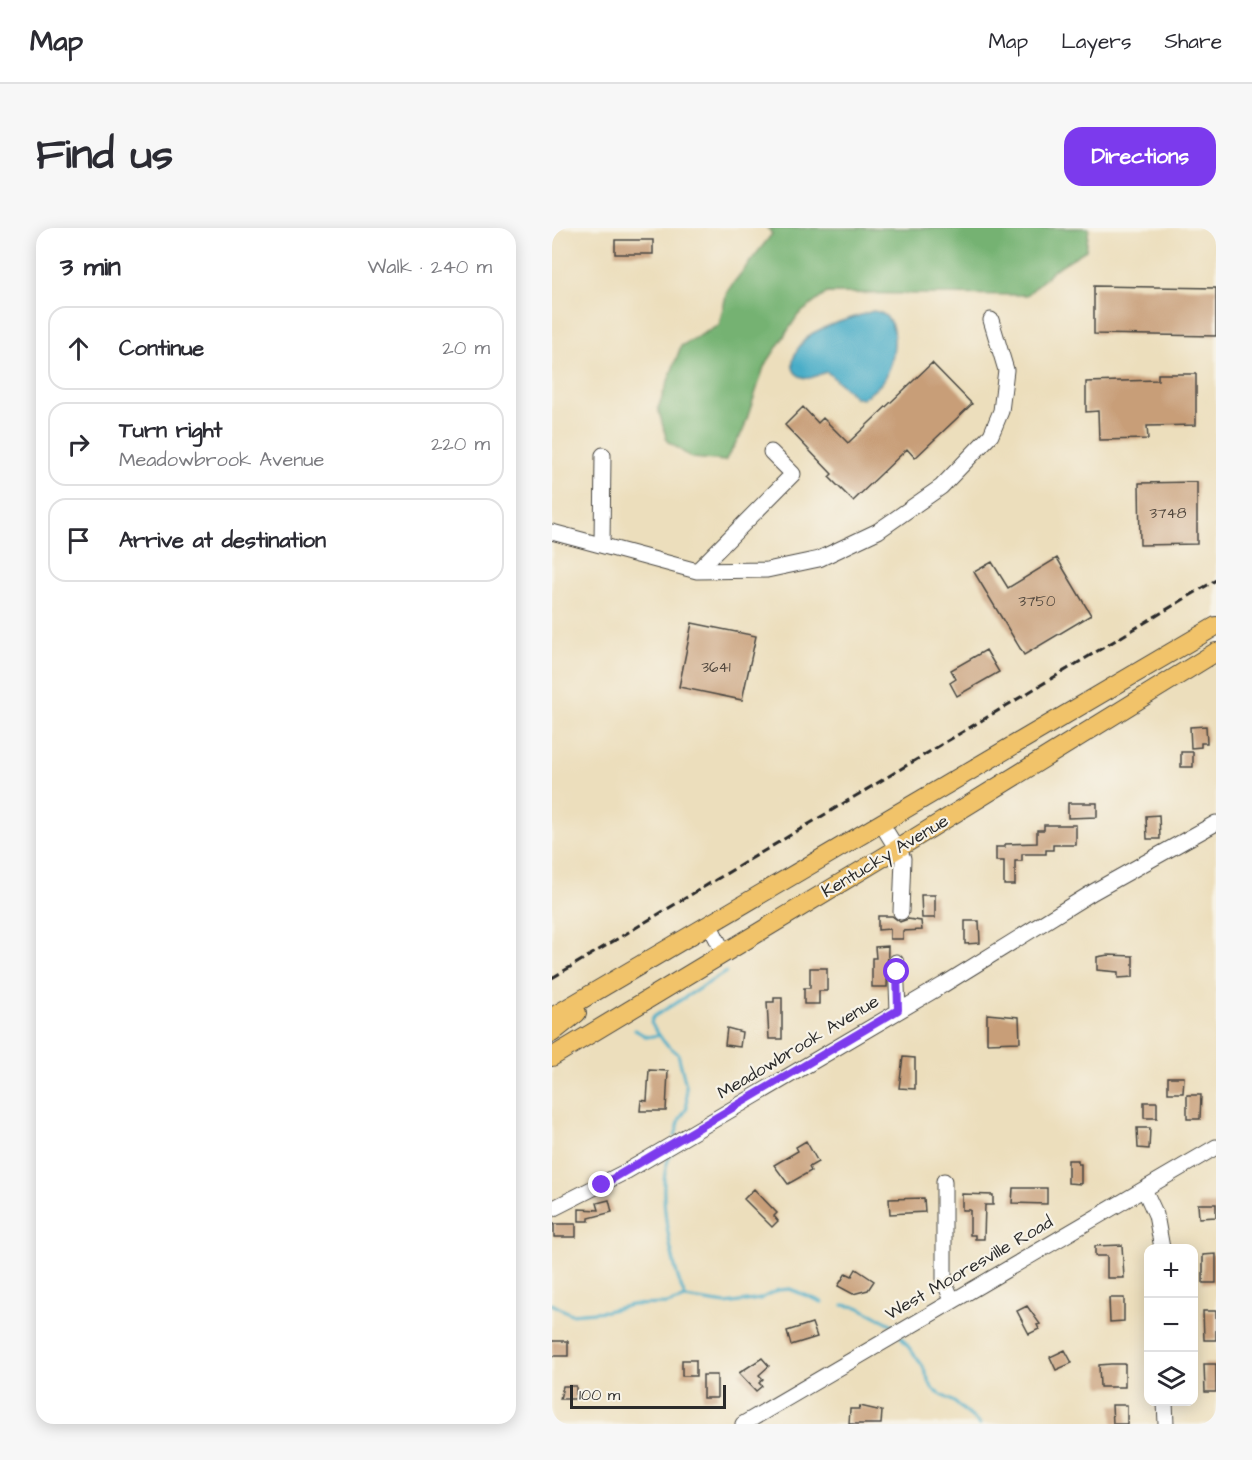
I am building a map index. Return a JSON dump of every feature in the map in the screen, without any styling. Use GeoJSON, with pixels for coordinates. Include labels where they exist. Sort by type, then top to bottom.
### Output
{"type":"FeatureCollection","features":[{"type":"Feature","properties":{"kind":"main road","name":"Kentucky Avenue"},"geometry":{"type":"LineString","coordinates":[[552,1017],[1216,626]]}},
{"type":"Feature","properties":{"kind":"main road","name":"Kentucky Avenue"},"geometry":{"type":"LineString","coordinates":[[552,1057],[724,953],[900,854],[1216,652]]}},
{"type":"Feature","properties":{"kind":"main road"},"geometry":{"type":"LineString","coordinates":[[552,1033],[576,1013],[590,994]]}},
{"type":"Feature","properties":{"kind":"street"},"geometry":{"type":"LineString","coordinates":[[552,532],[697,571],[767,570],[819,559],[878,531],[941,487],[991,435],[1001,411],[1006,370],[991,320]]}},
{"type":"Feature","properties":{"kind":"street"},"geometry":{"type":"LineString","coordinates":[[697,571],[793,474],[771,452]]}},
{"type":"Feature","properties":{"kind":"street"},"geometry":{"type":"LineString","coordinates":[[602,544],[603,455]]}},
{"type":"Feature","properties":{"kind":"street"},"geometry":{"type":"LineString","coordinates":[[881,823],[900,854],[901,912]]}},
{"type":"Feature","properties":{"kind":"street","name":"Meadowbrook Avenue"},"geometry":{"type":"LineString","coordinates":[[552,1209],[627,1171],[1093,892],[1216,823]]}},
{"type":"Feature","properties":{"kind":"street"},"geometry":{"type":"LineString","coordinates":[[709,924],[724,953]]}},
{"type":"Feature","properties":{"kind":"street"},"geometry":{"type":"LineString","coordinates":[[896,962],[898,1010]]}},
{"type":"Feature","properties":{"kind":"street","name":"West Mooresville Road"},"geometry":{"type":"LineString","coordinates":[[743,1424],[1216,1147]]}},
{"type":"Feature","properties":{"kind":"street"},"geometry":{"type":"LineString","coordinates":[[944,1181],[944,1281],[952,1300]]}},
{"type":"Feature","properties":{"kind":"street"},"geometry":{"type":"LineString","coordinates":[[1144,1189],[1156,1215],[1161,1244]]}},
{"type":"Feature","properties":{"kind":"street"},"geometry":{"type":"LineString","coordinates":[[1165,1406],[1166,1424]]}},
{"type":"Feature","properties":{"kind":"green space"},"geometry":{"type":"Polygon","coordinates":[[[768,228],[1089,228],[1086,250],[1055,269],[1027,295],[827,293],[798,315],[764,367],[743,431],[725,461],[692,458],[667,441],[658,408],[681,346],[719,325],[727,291],[772,234],[768,228]]]}},
{"type":"Feature","properties":{"kind":"water"},"geometry":{"type":"Polygon","coordinates":[[[873,311],[883,314],[889,320],[894,340],[891,363],[883,381],[876,388],[862,399],[855,397],[827,372],[807,378],[797,375],[793,369],[793,363],[803,341],[829,325],[873,311]]]}},
{"type":"Feature","properties":{"kind":"building"},"geometry":{"type":"Polygon","coordinates":[[[615,240],[653,240],[653,254],[615,254],[615,240]]]}},
{"type":"Feature","properties":{"kind":"building"},"geometry":{"type":"Polygon","coordinates":[[[1094,286],[1216,288],[1216,336],[1094,334],[1094,286]]]}},
{"type":"Feature","properties":{"kind":"building"},"geometry":{"type":"Polygon","coordinates":[[[932,363],[972,404],[915,458],[907,449],[853,501],[829,477],[832,474],[785,425],[803,407],[818,423],[823,418],[848,443],[932,363]]]}},
{"type":"Feature","properties":{"kind":"building"},"geometry":{"type":"Polygon","coordinates":[[[1158,374],[1196,374],[1196,425],[1147,426],[1148,439],[1099,440],[1098,411],[1086,412],[1086,382],[1158,380],[1158,374]]]}},
{"type":"Feature","properties":{"kind":"building"},"geometry":{"type":"Polygon","coordinates":[[[1197,482],[1197,544],[1140,545],[1139,483],[1197,482]]]}},
{"type":"Feature","properties":{"kind":"building"},"geometry":{"type":"Polygon","coordinates":[[[1057,558],[1091,615],[1024,655],[974,572],[992,562],[1008,588],[1057,558]]]}},
{"type":"Feature","properties":{"kind":"building"},"geometry":{"type":"Polygon","coordinates":[[[692,623],[756,636],[742,700],[679,687],[692,623]]]}},
{"type":"Feature","properties":{"kind":"building"},"geometry":{"type":"Polygon","coordinates":[[[986,650],[999,672],[957,696],[950,683],[956,679],[951,670],[986,650]]]}},
{"type":"Feature","properties":{"kind":"building"},"geometry":{"type":"Polygon","coordinates":[[[1206,726],[1207,743],[1201,743],[1201,747],[1191,748],[1190,727],[1206,726]]]}},
{"type":"Feature","properties":{"kind":"building"},"geometry":{"type":"Polygon","coordinates":[[[1181,752],[1193,752],[1193,767],[1181,767],[1181,752]]]}},
{"type":"Feature","properties":{"kind":"building"},"geometry":{"type":"Polygon","coordinates":[[[1068,803],[1097,803],[1097,817],[1068,818],[1068,803]]]}},
{"type":"Feature","properties":{"kind":"building"},"geometry":{"type":"Polygon","coordinates":[[[1159,815],[1160,839],[1147,839],[1146,816],[1159,815]]]}},
{"type":"Feature","properties":{"kind":"building"},"geometry":{"type":"Polygon","coordinates":[[[1044,825],[1076,825],[1076,845],[1053,845],[1053,850],[1046,850],[1046,854],[1022,854],[1022,861],[1015,861],[1015,885],[1004,885],[1004,861],[996,861],[996,847],[1005,847],[1005,844],[1037,843],[1037,830],[1044,830],[1044,825]]]}},
{"type":"Feature","properties":{"kind":"building"},"geometry":{"type":"Polygon","coordinates":[[[921,895],[935,895],[935,918],[922,918],[921,895]]]}},
{"type":"Feature","properties":{"kind":"building"},"geometry":{"type":"Polygon","coordinates":[[[878,916],[892,916],[900,922],[908,919],[921,921],[922,930],[903,931],[903,939],[890,939],[890,929],[878,930],[878,916]]]}},
{"type":"Feature","properties":{"kind":"building"},"geometry":{"type":"Polygon","coordinates":[[[965,921],[979,921],[980,943],[965,944],[965,921]]]}},
{"type":"Feature","properties":{"kind":"building"},"geometry":{"type":"Polygon","coordinates":[[[888,946],[887,987],[872,987],[872,958],[876,958],[875,947],[888,946]]]}},
{"type":"Feature","properties":{"kind":"building"},"geometry":{"type":"Polygon","coordinates":[[[1133,956],[1133,977],[1118,978],[1118,972],[1097,970],[1097,957],[1133,956]]]}},
{"type":"Feature","properties":{"kind":"building"},"geometry":{"type":"Polygon","coordinates":[[[810,968],[827,968],[827,991],[819,991],[819,1004],[804,1004],[804,988],[810,988],[810,968]]]}},
{"type":"Feature","properties":{"kind":"building"},"geometry":{"type":"Polygon","coordinates":[[[774,998],[782,998],[782,1039],[769,1039],[767,1002],[774,1002],[774,998]]]}},
{"type":"Feature","properties":{"kind":"building"},"geometry":{"type":"Polygon","coordinates":[[[987,1014],[1019,1017],[1020,1042],[987,1043],[987,1014]]]}},
{"type":"Feature","properties":{"kind":"building"},"geometry":{"type":"Polygon","coordinates":[[[727,1028],[742,1032],[740,1047],[725,1045],[727,1028]]]}},
{"type":"Feature","properties":{"kind":"building"},"geometry":{"type":"Polygon","coordinates":[[[903,1057],[915,1058],[915,1089],[899,1088],[903,1057]]]}},
{"type":"Feature","properties":{"kind":"building"},"geometry":{"type":"Polygon","coordinates":[[[649,1070],[668,1071],[666,1111],[640,1111],[641,1100],[647,1101],[649,1070]]]}},
{"type":"Feature","properties":{"kind":"building"},"geometry":{"type":"Polygon","coordinates":[[[1168,1077],[1184,1077],[1183,1093],[1168,1093],[1168,1077]]]}},
{"type":"Feature","properties":{"kind":"building"},"geometry":{"type":"Polygon","coordinates":[[[1187,1095],[1201,1095],[1200,1119],[1187,1119],[1187,1095]]]}},
{"type":"Feature","properties":{"kind":"building"},"geometry":{"type":"Polygon","coordinates":[[[1144,1102],[1157,1102],[1157,1118],[1144,1118],[1144,1102]]]}},
{"type":"Feature","properties":{"kind":"building"},"geometry":{"type":"Polygon","coordinates":[[[1137,1128],[1150,1128],[1149,1149],[1138,1148],[1137,1128]]]}},
{"type":"Feature","properties":{"kind":"building"},"geometry":{"type":"Polygon","coordinates":[[[806,1141],[818,1162],[809,1167],[811,1171],[788,1184],[774,1165],[798,1151],[796,1147],[806,1141]]]}},
{"type":"Feature","properties":{"kind":"building"},"geometry":{"type":"Polygon","coordinates":[[[1068,1160],[1078,1160],[1078,1164],[1081,1164],[1081,1184],[1068,1183],[1068,1160]]]}},
{"type":"Feature","properties":{"kind":"building"},"geometry":{"type":"Polygon","coordinates":[[[1013,1188],[1047,1188],[1047,1204],[1012,1203],[1013,1188]]]}},
{"type":"Feature","properties":{"kind":"building"},"geometry":{"type":"Polygon","coordinates":[[[754,1189],[777,1213],[774,1216],[778,1221],[772,1227],[744,1199],[754,1189]]]}},
{"type":"Feature","properties":{"kind":"building"},"geometry":{"type":"Polygon","coordinates":[[[962,1194],[993,1195],[993,1205],[985,1205],[984,1239],[975,1239],[975,1235],[970,1235],[970,1210],[962,1210],[962,1194]]]}},
{"type":"Feature","properties":{"kind":"building"},"geometry":{"type":"Polygon","coordinates":[[[924,1198],[925,1212],[890,1214],[889,1199],[924,1198]]]}},
{"type":"Feature","properties":{"kind":"building"},"geometry":{"type":"Polygon","coordinates":[[[609,1200],[612,1212],[589,1218],[589,1221],[579,1221],[579,1209],[599,1210],[597,1203],[609,1200]]]}},
{"type":"Feature","properties":{"kind":"building"},"geometry":{"type":"Polygon","coordinates":[[[1198,1204],[1216,1204],[1216,1217],[1199,1218],[1198,1204]]]}},
{"type":"Feature","properties":{"kind":"building"},"geometry":{"type":"Polygon","coordinates":[[[554,1224],[576,1224],[576,1237],[554,1237],[554,1224]]]}},
{"type":"Feature","properties":{"kind":"building"},"geometry":{"type":"Polygon","coordinates":[[[1122,1245],[1124,1278],[1107,1278],[1107,1256],[1095,1256],[1095,1246],[1122,1245]]]}},
{"type":"Feature","properties":{"kind":"building"},"geometry":{"type":"Polygon","coordinates":[[[1216,1254],[1216,1283],[1203,1283],[1203,1255],[1216,1254]]]}},
{"type":"Feature","properties":{"kind":"building"},"geometry":{"type":"Polygon","coordinates":[[[856,1269],[874,1281],[868,1290],[853,1294],[838,1286],[846,1273],[852,1276],[856,1269]]]}},
{"type":"Feature","properties":{"kind":"building"},"geometry":{"type":"Polygon","coordinates":[[[1109,1298],[1124,1298],[1124,1321],[1110,1322],[1109,1298]]]}},
{"type":"Feature","properties":{"kind":"building"},"geometry":{"type":"Polygon","coordinates":[[[1027,1306],[1040,1324],[1037,1325],[1039,1329],[1029,1334],[1017,1311],[1027,1306]]]}},
{"type":"Feature","properties":{"kind":"building"},"geometry":{"type":"Polygon","coordinates":[[[1203,1311],[1216,1311],[1216,1340],[1204,1340],[1203,1311]]]}},
{"type":"Feature","properties":{"kind":"building"},"geometry":{"type":"Polygon","coordinates":[[[812,1323],[817,1337],[791,1345],[787,1331],[812,1323]]]}},
{"type":"Feature","properties":{"kind":"building"},"geometry":{"type":"Polygon","coordinates":[[[552,1341],[568,1341],[568,1356],[552,1356],[552,1341]]]}},
{"type":"Feature","properties":{"kind":"building"},"geometry":{"type":"Polygon","coordinates":[[[1065,1350],[1072,1363],[1056,1370],[1050,1357],[1065,1350]]]}},
{"type":"Feature","properties":{"kind":"building"},"geometry":{"type":"Polygon","coordinates":[[[762,1358],[769,1366],[759,1375],[763,1379],[759,1383],[762,1386],[756,1391],[739,1373],[762,1358]]]}},
{"type":"Feature","properties":{"kind":"building"},"geometry":{"type":"Polygon","coordinates":[[[682,1360],[696,1360],[696,1376],[682,1376],[682,1360]]]}},
{"type":"Feature","properties":{"kind":"building"},"geometry":{"type":"Polygon","coordinates":[[[1125,1364],[1125,1387],[1100,1387],[1099,1365],[1125,1364]]]}},
{"type":"Feature","properties":{"kind":"building"},"geometry":{"type":"Polygon","coordinates":[[[1204,1364],[1216,1364],[1216,1392],[1205,1392],[1204,1364]]]}},
{"type":"Feature","properties":{"kind":"building"},"geometry":{"type":"Polygon","coordinates":[[[703,1375],[717,1375],[717,1398],[703,1398],[703,1375]]]}},
{"type":"Feature","properties":{"kind":"building"},"geometry":{"type":"Polygon","coordinates":[[[563,1386],[576,1386],[576,1399],[560,1399],[563,1386]]]}},
{"type":"Feature","properties":{"kind":"building"},"geometry":{"type":"Polygon","coordinates":[[[1112,1405],[1127,1405],[1127,1424],[1113,1424],[1112,1405]]]}},
{"type":"Feature","properties":{"kind":"building"},"geometry":{"type":"Polygon","coordinates":[[[860,1406],[882,1411],[881,1424],[849,1424],[850,1409],[859,1409],[860,1406]]]}},
{"type":"Feature","properties":{"kind":"waterway"},"geometry":{"type":"LineString","coordinates":[[675,1136],[680,1119],[687,1108],[686,1085],[678,1054],[664,1042],[651,1023],[653,1017],[726,972]]}},
{"type":"Feature","properties":{"kind":"waterway"},"geometry":{"type":"LineString","coordinates":[[635,1030],[647,1037],[658,1035]]}},
{"type":"Feature","properties":{"kind":"waterway"},"geometry":{"type":"LineString","coordinates":[[672,1153],[664,1182],[664,1202],[670,1246],[685,1297]]}},
{"type":"Feature","properties":{"kind":"waterway"},"geometry":{"type":"LineString","coordinates":[[552,1304],[571,1314],[606,1311],[631,1305],[667,1304],[685,1298],[726,1304],[760,1299],[778,1290],[790,1289],[822,1302]]}},
{"type":"Feature","properties":{"kind":"waterway"},"geometry":{"type":"LineString","coordinates":[[843,1305],[858,1307],[895,1326]]}},
{"type":"Feature","properties":{"kind":"waterway"},"geometry":{"type":"LineString","coordinates":[[901,1337],[922,1365],[933,1390],[954,1402],[980,1424]]}},
{"type":"Feature","properties":{"kind":"railway"},"geometry":{"type":"LineString","coordinates":[[552,978],[1216,580]]}},
{"type":"Feature","properties":{"kind":"route"},"geometry":{"type":"LineString","coordinates":[[602,1185],[741,1105],[898,1010],[897,972]]}}]}
